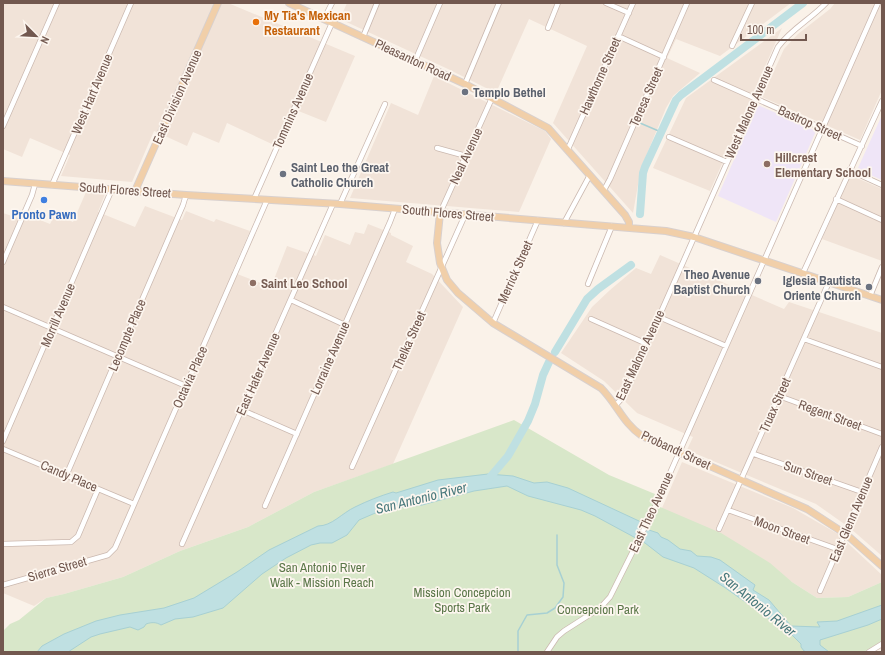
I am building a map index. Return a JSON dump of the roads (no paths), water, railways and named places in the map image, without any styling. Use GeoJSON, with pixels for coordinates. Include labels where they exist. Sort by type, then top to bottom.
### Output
{"type":"FeatureCollection","features":[{"type":"Feature","properties":{"kind":"main road","name":"East Division Avenue"},"geometry":{"type":"LineString","coordinates":[[135,191],[218,3]]}},
{"type":"Feature","properties":{"kind":"main road","name":"Pleasanton Road"},"geometry":{"type":"LineString","coordinates":[[289,3],[465,84],[548,128],[625,214],[629,222],[629,227]]}},
{"type":"Feature","properties":{"kind":"main road","name":"South Flores Street"},"geometry":{"type":"LineString","coordinates":[[3,181],[186,195],[337,204],[629,227],[682,233],[882,300]]}},
{"type":"Feature","properties":{"kind":"main road","name":"Probandt Street"},"geometry":{"type":"LineString","coordinates":[[440,213],[438,243],[441,268],[447,280],[458,293],[493,323],[594,382],[606,393],[625,421],[634,431],[642,436],[803,507],[844,533],[882,566]]}},
{"type":"Feature","properties":{"kind":"street"},"geometry":{"type":"LineString","coordinates":[[3,126],[57,3]]}},
{"type":"Feature","properties":{"kind":"street","name":"West Hart Avenue"},"geometry":{"type":"LineString","coordinates":[[52,185],[131,3]]}},
{"type":"Feature","properties":{"kind":"street"},"geometry":{"type":"LineString","coordinates":[[324,19],[332,3]]}},
{"type":"Feature","properties":{"kind":"street"},"geometry":{"type":"LineString","coordinates":[[363,37],[377,3]]}},
{"type":"Feature","properties":{"kind":"street"},"geometry":{"type":"LineString","coordinates":[[415,61],[440,3]]}},
{"type":"Feature","properties":{"kind":"street"},"geometry":{"type":"LineString","coordinates":[[465,84],[499,3]]}},
{"type":"Feature","properties":{"kind":"street"},"geometry":{"type":"LineString","coordinates":[[548,28],[558,3]]}},
{"type":"Feature","properties":{"kind":"street"},"geometry":{"type":"LineString","coordinates":[[606,3],[628,13]]}},
{"type":"Feature","properties":{"kind":"street","name":"Hawthorne Street"},"geometry":{"type":"LineString","coordinates":[[568,149],[633,3]]}},
{"type":"Feature","properties":{"kind":"street","name":"Teresa Street"},"geometry":{"type":"LineString","coordinates":[[604,190],[687,3]]}},
{"type":"Feature","properties":{"kind":"street"},"geometry":{"type":"LineString","coordinates":[[732,46],[752,3]]}},
{"type":"Feature","properties":{"kind":"street","name":"West Malone Avenue"},"geometry":{"type":"LineString","coordinates":[[694,237],[774,55],[782,42],[795,29],[821,9],[826,3]]}},
{"type":"Feature","properties":{"kind":"street","name":"East Theo Avenue"},"geometry":{"type":"LineString","coordinates":[[547,652],[564,631],[594,612],[605,603],[627,565],[655,507],[878,3]]}},
{"type":"Feature","properties":{"kind":"street","name":"Tommins Avenue"},"geometry":{"type":"LineString","coordinates":[[254,199],[332,23]]}},
{"type":"Feature","properties":{"kind":"street"},"geometry":{"type":"LineString","coordinates":[[618,36],[664,56]]}},
{"type":"Feature","properties":{"kind":"street","name":"Bastrop Street"},"geometry":{"type":"LineString","coordinates":[[714,80],[862,146]]}},
{"type":"Feature","properties":{"kind":"street","name":"Neal Avenue"},"geometry":{"type":"LineString","coordinates":[[440,213],[492,98]]}},
{"type":"Feature","properties":{"kind":"street"},"geometry":{"type":"LineString","coordinates":[[803,273],[882,101]]}},
{"type":"Feature","properties":{"kind":"street","name":"East Hafer Avenue"},"geometry":{"type":"LineString","coordinates":[[182,544],[290,300],[385,104]]}},
{"type":"Feature","properties":{"kind":"street"},"geometry":{"type":"LineString","coordinates":[[669,137],[727,162]]}},
{"type":"Feature","properties":{"kind":"street"},"geometry":{"type":"LineString","coordinates":[[437,148],[466,156]]}},
{"type":"Feature","properties":{"kind":"street"},"geometry":{"type":"LineString","coordinates":[[850,170],[882,185]]}},
{"type":"Feature","properties":{"kind":"street"},"geometry":{"type":"LineString","coordinates":[[564,223],[590,175]]}},
{"type":"Feature","properties":{"kind":"street"},"geometry":{"type":"LineString","coordinates":[[3,262],[32,195],[35,184]]}},
{"type":"Feature","properties":{"kind":"street","name":"Morrill Avenue"},"geometry":{"type":"LineString","coordinates":[[3,441],[112,189]]}},
{"type":"Feature","properties":{"kind":"street","name":"Lecompte Place"},"geometry":{"type":"LineString","coordinates":[[66,476],[186,195]]}},
{"type":"Feature","properties":{"kind":"street","name":"Octavia Place"},"geometry":{"type":"LineString","coordinates":[[111,553],[115,548],[267,200]]}},
{"type":"Feature","properties":{"kind":"street"},"geometry":{"type":"LineString","coordinates":[[836,200],[882,220]]}},
{"type":"Feature","properties":{"kind":"street","name":"Lorraine Avenue"},"geometry":{"type":"LineString","coordinates":[[265,506],[395,209]]}},
{"type":"Feature","properties":{"kind":"street","name":"Thelka Street"},"geometry":{"type":"LineString","coordinates":[[352,467],[465,215]]}},
{"type":"Feature","properties":{"kind":"street","name":"Merrick Street"},"geometry":{"type":"LineString","coordinates":[[493,323],[538,220]]}},
{"type":"Feature","properties":{"kind":"street"},"geometry":{"type":"LineString","coordinates":[[588,284],[612,226]]}},
{"type":"Feature","properties":{"kind":"street","name":"East Malone Avenue"},"geometry":{"type":"LineString","coordinates":[[615,406],[624,396],[694,237]]}},
{"type":"Feature","properties":{"kind":"street"},"geometry":{"type":"LineString","coordinates":[[870,296],[882,267]]}},
{"type":"Feature","properties":{"kind":"street","name":"Truax Street"},"geometry":{"type":"LineString","coordinates":[[719,529],[754,454],[829,282]]}},
{"type":"Feature","properties":{"kind":"street"},"geometry":{"type":"LineString","coordinates":[[290,300],[345,325]]}},
{"type":"Feature","properties":{"kind":"street"},"geometry":{"type":"LineString","coordinates":[[3,307],[186,386]]}},
{"type":"Feature","properties":{"kind":"street"},"geometry":{"type":"LineString","coordinates":[[659,317],[726,346]]}},
{"type":"Feature","properties":{"kind":"street"},"geometry":{"type":"LineString","coordinates":[[591,319],[647,344]]}},
{"type":"Feature","properties":{"kind":"street"},"geometry":{"type":"LineString","coordinates":[[804,339],[882,367]]}},
{"type":"Feature","properties":{"kind":"street","name":"Regent Street"},"geometry":{"type":"LineString","coordinates":[[779,396],[882,434]]}},
{"type":"Feature","properties":{"kind":"street"},"geometry":{"type":"LineString","coordinates":[[242,410],[297,434]]}},
{"type":"Feature","properties":{"kind":"street","name":"East Glenn Avenue"},"geometry":{"type":"LineString","coordinates":[[820,591],[882,447]]}},
{"type":"Feature","properties":{"kind":"street","name":"Candy Place"},"geometry":{"type":"LineString","coordinates":[[3,449],[134,504]]}},
{"type":"Feature","properties":{"kind":"street","name":"Sun Street"},"geometry":{"type":"LineString","coordinates":[[754,454],[862,492]]}},
{"type":"Feature","properties":{"kind":"street"},"geometry":{"type":"LineString","coordinates":[[3,544],[74,541],[78,536],[98,489]]}},
{"type":"Feature","properties":{"kind":"street","name":"Moon Street"},"geometry":{"type":"LineString","coordinates":[[728,510],[837,549]]}},
{"type":"Feature","properties":{"kind":"street","name":"Sierra Street"},"geometry":{"type":"LineString","coordinates":[[3,585],[111,553]]}},
{"type":"Feature","properties":{"kind":"street"},"geometry":{"type":"LineString","coordinates":[[869,652],[882,644]]}},
{"type":"Feature","properties":{"kind":"water","name":"San Antonio River"},"geometry":{"type":"Polygon","coordinates":[[[488,474],[513,476],[534,483],[547,482],[568,488],[639,521],[649,530],[658,533],[661,537],[668,540],[680,549],[691,551],[697,556],[711,557],[720,560],[755,585],[753,590],[769,600],[791,626],[820,627],[817,622],[837,621],[882,605],[882,619],[820,640],[820,645],[829,652],[804,651],[801,644],[791,634],[694,568],[663,557],[645,543],[595,516],[581,510],[528,496],[507,486],[474,491],[422,505],[387,508],[359,520],[347,535],[332,543],[311,545],[286,558],[262,574],[223,608],[193,617],[175,619],[161,625],[156,623],[148,623],[138,630],[130,627],[100,634],[91,637],[68,652],[37,652],[42,646],[64,634],[96,621],[120,615],[164,608],[194,598],[237,572],[269,550],[318,526],[328,524],[350,510],[374,499],[393,492],[396,493],[438,480],[488,474]]]}},
{"type":"Feature","properties":{"kind":"waterway"},"geometry":{"type":"LineString","coordinates":[[640,214],[643,173],[676,100],[803,3]]}},
{"type":"Feature","properties":{"kind":"waterway"},"geometry":{"type":"LineString","coordinates":[[640,123],[661,132]]}},
{"type":"Feature","properties":{"kind":"waterway"},"geometry":{"type":"LineString","coordinates":[[555,352],[587,299],[631,265]]}},
{"type":"Feature","properties":{"kind":"waterway"},"geometry":{"type":"LineString","coordinates":[[486,482],[508,456],[528,421],[535,404],[543,375],[549,362]]}},
{"type":"Feature","properties":{"kind":"waterway"},"geometry":{"type":"LineString","coordinates":[[518,652],[518,631],[527,615],[547,613],[555,608],[563,597],[564,583],[557,565],[557,535]]}},
{"type":"Feature","properties":{"kind":"place","name":"My Tia's Mexican Restaurant"},"geometry":{"type":"Point","coordinates":[256,22]}},
{"type":"Feature","properties":{"kind":"place","name":"Templo Bethel"},"geometry":{"type":"Point","coordinates":[465,92]}},
{"type":"Feature","properties":{"kind":"place","name":"Hillcrest Elementary School"},"geometry":{"type":"Point","coordinates":[767,164]}},
{"type":"Feature","properties":{"kind":"place","name":"Saint Leo the Great Catholic Church"},"geometry":{"type":"Point","coordinates":[283,174]}},
{"type":"Feature","properties":{"kind":"place","name":"Pronto Pawn"},"geometry":{"type":"Point","coordinates":[44,200]}},
{"type":"Feature","properties":{"kind":"place","name":"Theo Avenue Baptist Church"},"geometry":{"type":"Point","coordinates":[758,281]}},
{"type":"Feature","properties":{"kind":"place","name":"Saint Leo School"},"geometry":{"type":"Point","coordinates":[253,283]}},
{"type":"Feature","properties":{"kind":"place","name":"Iglesia Bautista Oriente Church"},"geometry":{"type":"Point","coordinates":[869,287]}},
{"type":"Feature","properties":{"kind":"park label","name":"San Antonio River Walk - Mission Reach"},"geometry":{"type":"Point","coordinates":[322,574]}},
{"type":"Feature","properties":{"kind":"park label","name":"Mission Concepcion Sports Park"},"geometry":{"type":"Point","coordinates":[462,600]}},
{"type":"Feature","properties":{"kind":"park label","name":"Concepcion Park"},"geometry":{"type":"Point","coordinates":[598,609]}}]}
